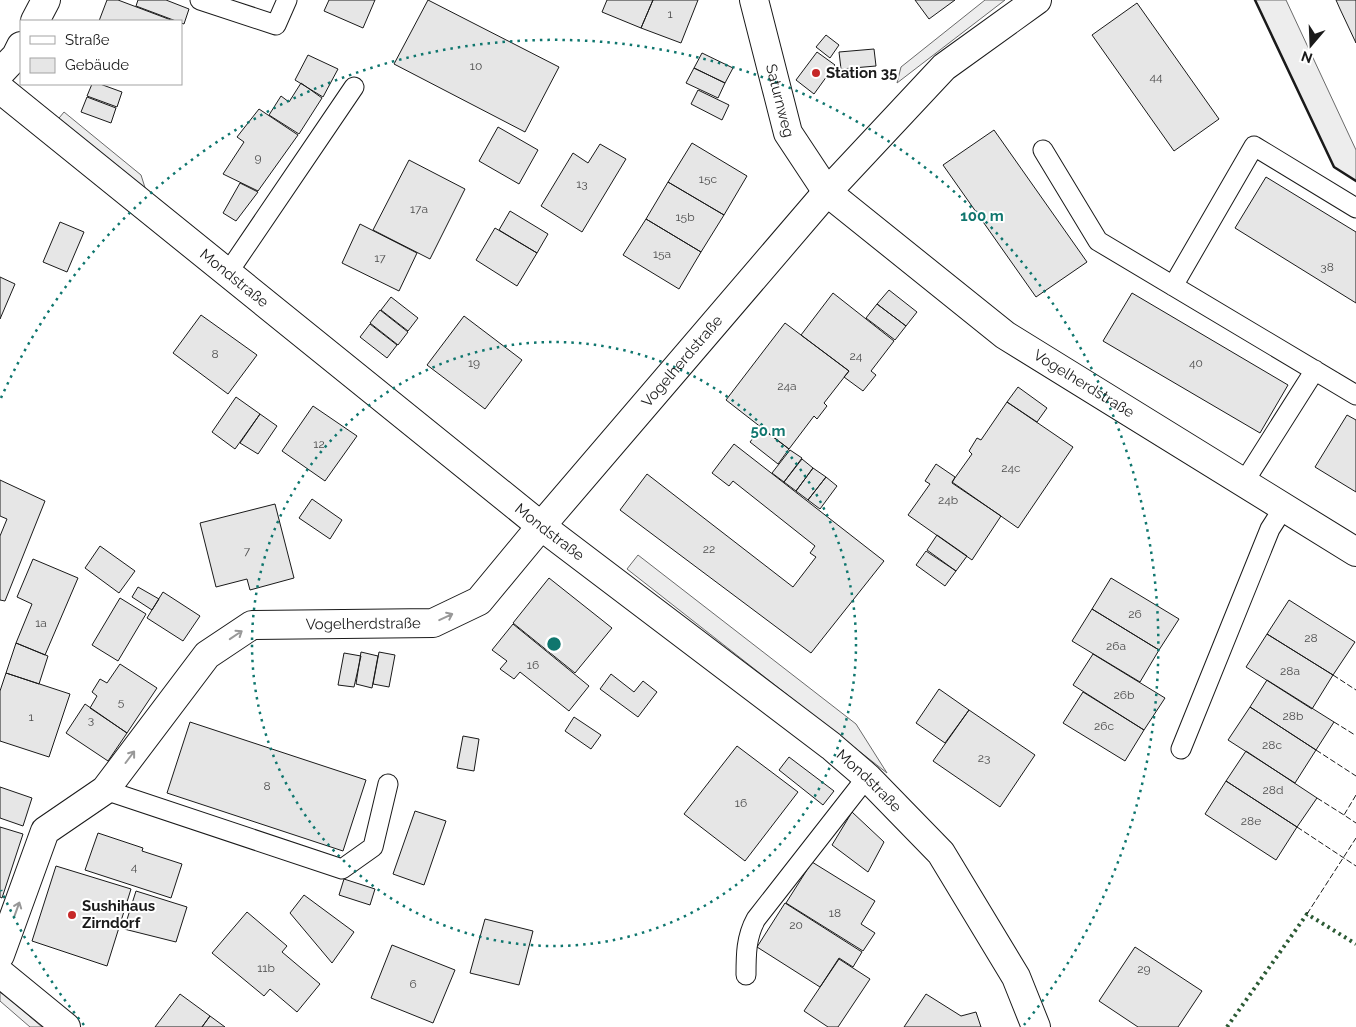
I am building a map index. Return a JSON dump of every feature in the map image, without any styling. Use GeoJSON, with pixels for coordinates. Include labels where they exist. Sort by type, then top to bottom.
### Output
{"type":"FeatureCollection","features":[{"type":"Feature","properties":{"kind":"street"},"geometry":{"type":"LineString","coordinates":[[36,20],[46,0]]}},
{"type":"Feature","properties":{"kind":"street","name":"Saturnweg"},"geometry":{"type":"LineString","coordinates":[[754,0],[788,133],[827,192]]}},
{"type":"Feature","properties":{"kind":"street","name":"Vogelherdstraße"},"geometry":{"type":"LineString","coordinates":[[0,955],[45,831],[105,790],[207,654],[252,625],[433,623],[479,601],[827,192],[944,67],[1037,0]]}},
{"type":"Feature","properties":{"kind":"street"},"geometry":{"type":"LineString","coordinates":[[0,73],[16,56],[20,48]]}},
{"type":"Feature","properties":{"kind":"street","name":"Mondstraße"},"geometry":{"type":"LineString","coordinates":[[0,90],[541,526],[823,740],[867,777],[941,853],[1016,977],[1036,1027]]}},
{"type":"Feature","properties":{"kind":"street","name":"Vogelherdstraße"},"geometry":{"type":"LineString","coordinates":[[827,192],[1005,335],[1356,552]]}},
{"type":"Feature","properties":{"kind":"street"},"geometry":{"type":"LineString","coordinates":[[0,973],[66,1027]]}},
{"type":"Feature","properties":{"kind":"lane"},"geometry":{"type":"LineString","coordinates":[[200,0],[276,25],[287,0]]}},
{"type":"Feature","properties":{"kind":"lane"},"geometry":{"type":"LineString","coordinates":[[227,274],[354,87]]}},
{"type":"Feature","properties":{"kind":"lane"},"geometry":{"type":"LineString","coordinates":[[1172,286],[1254,146],[1356,208]]}},
{"type":"Feature","properties":{"kind":"lane"},"geometry":{"type":"LineString","coordinates":[[1043,150],[1098,241],[1356,395]]}},
{"type":"Feature","properties":{"kind":"lane"},"geometry":{"type":"LineString","coordinates":[[1244,482],[1315,370]]}},
{"type":"Feature","properties":{"kind":"lane"},"geometry":{"type":"LineString","coordinates":[[1180,749],[1270,529],[1284,507]]}},
{"type":"Feature","properties":{"kind":"lane"},"geometry":{"type":"LineString","coordinates":[[746,975],[746,949],[752,926],[784,882],[867,777]]}},
{"type":"Feature","properties":{"kind":"lane"},"geometry":{"type":"LineString","coordinates":[[105,790],[342,870],[373,848],[388,784]]}},
{"type":"Feature","properties":{"kind":"shaded area"},"geometry":{"type":"Polygon","coordinates":[[[985,0],[1005,0],[897,83],[901,67],[985,0]]]}},
{"type":"Feature","properties":{"kind":"shaded area"},"geometry":{"type":"Polygon","coordinates":[[[1255,0],[1286,0],[1356,150],[1356,181],[1334,167],[1255,0]]]}},
{"type":"Feature","properties":{"kind":"shaded area"},"geometry":{"type":"Polygon","coordinates":[[[64,112],[141,175],[148,197],[55,123],[64,112]]]}},
{"type":"Feature","properties":{"kind":"shaded area"},"geometry":{"type":"Polygon","coordinates":[[[638,555],[856,724],[887,773],[627,569],[638,555]]]}},
{"type":"Feature","properties":{"kind":"shaded area"},"geometry":{"type":"Polygon","coordinates":[[[0,992],[42,1027],[30,1027],[0,1001],[0,992]]]}},
{"type":"Feature","properties":{"kind":"building"},"geometry":{"type":"Polygon","coordinates":[[[107,0],[118,0],[171,20],[99,20],[107,0]]]}},
{"type":"Feature","properties":{"kind":"building"},"geometry":{"type":"Polygon","coordinates":[[[138,0],[166,0],[189,9],[184,24],[182,20],[173,20],[136,6],[138,0]]]}},
{"type":"Feature","properties":{"kind":"building"},"geometry":{"type":"Polygon","coordinates":[[[329,0],[375,0],[363,28],[324,11],[329,0]]]}},
{"type":"Feature","properties":{"kind":"building"},"geometry":{"type":"Polygon","coordinates":[[[428,0],[559,67],[525,132],[394,64],[428,0]]]}},
{"type":"Feature","properties":{"kind":"building"},"geometry":{"type":"Polygon","coordinates":[[[607,0],[653,0],[641,28],[602,12],[607,0]]]}},
{"type":"Feature","properties":{"kind":"building"},"geometry":{"type":"Polygon","coordinates":[[[653,0],[698,0],[681,43],[641,28],[653,0]]]}},
{"type":"Feature","properties":{"kind":"building"},"geometry":{"type":"Polygon","coordinates":[[[915,0],[955,0],[929,19],[915,0]]]}},
{"type":"Feature","properties":{"kind":"building"},"geometry":{"type":"Polygon","coordinates":[[[1336,0],[1356,0],[1356,43],[1340,9],[1336,0]]]}},
{"type":"Feature","properties":{"kind":"building"},"geometry":{"type":"Polygon","coordinates":[[[1137,3],[1219,119],[1174,151],[1092,35],[1137,3]]]}},
{"type":"Feature","properties":{"kind":"building"},"geometry":{"type":"Polygon","coordinates":[[[826,35],[839,45],[830,58],[816,47],[826,35]]]}},
{"type":"Feature","properties":{"kind":"building"},"geometry":{"type":"Polygon","coordinates":[[[874,49],[876,66],[841,69],[839,52],[874,49]]]}},
{"type":"Feature","properties":{"kind":"building","name":"Station 35"},"geometry":{"type":"Polygon","coordinates":[[[817,52],[835,65],[814,94],[796,80],[817,52]]]}},
{"type":"Feature","properties":{"kind":"building"},"geometry":{"type":"Polygon","coordinates":[[[702,53],[733,68],[725,83],[694,68],[702,53]]]}},
{"type":"Feature","properties":{"kind":"building"},"geometry":{"type":"Polygon","coordinates":[[[308,55],[338,69],[323,97],[295,80],[308,55]]]}},
{"type":"Feature","properties":{"kind":"building"},"geometry":{"type":"Polygon","coordinates":[[[694,68],[725,83],[718,98],[686,83],[694,68]]]}},
{"type":"Feature","properties":{"kind":"building"},"geometry":{"type":"Polygon","coordinates":[[[301,83],[322,98],[299,134],[269,115],[281,96],[289,102],[301,83]]]}},
{"type":"Feature","properties":{"kind":"building"},"geometry":{"type":"Polygon","coordinates":[[[92,85],[103,85],[122,92],[117,107],[87,96],[92,85]]]}},
{"type":"Feature","properties":{"kind":"building"},"geometry":{"type":"Polygon","coordinates":[[[698,90],[729,105],[722,120],[691,104],[698,90]]]}},
{"type":"Feature","properties":{"kind":"building"},"geometry":{"type":"Polygon","coordinates":[[[87,97],[116,108],[111,123],[81,112],[87,97]]]}},
{"type":"Feature","properties":{"kind":"building"},"geometry":{"type":"Polygon","coordinates":[[[259,109],[298,135],[258,191],[223,174],[244,142],[237,137],[259,109]]]}},
{"type":"Feature","properties":{"kind":"building"},"geometry":{"type":"Polygon","coordinates":[[[498,127],[538,150],[519,184],[479,161],[498,127]]]}},
{"type":"Feature","properties":{"kind":"building"},"geometry":{"type":"Polygon","coordinates":[[[994,130],[1087,262],[1036,297],[943,165],[994,130]]]}},
{"type":"Feature","properties":{"kind":"building"},"geometry":{"type":"Polygon","coordinates":[[[692,143],[747,176],[724,215],[668,182],[692,143]]]}},
{"type":"Feature","properties":{"kind":"building"},"geometry":{"type":"Polygon","coordinates":[[[600,144],[626,159],[582,232],[541,206],[573,153],[588,163],[600,144]]]}},
{"type":"Feature","properties":{"kind":"building"},"geometry":{"type":"Polygon","coordinates":[[[409,160],[465,189],[430,259],[373,230],[409,160]]]}},
{"type":"Feature","properties":{"kind":"building"},"geometry":{"type":"Polygon","coordinates":[[[1266,177],[1356,232],[1356,303],[1235,228],[1266,177]]]}},
{"type":"Feature","properties":{"kind":"building"},"geometry":{"type":"Polygon","coordinates":[[[668,182],[724,215],[701,252],[646,219],[668,182]]]}},
{"type":"Feature","properties":{"kind":"building"},"geometry":{"type":"Polygon","coordinates":[[[240,183],[258,192],[236,221],[223,213],[240,183]]]}},
{"type":"Feature","properties":{"kind":"building"},"geometry":{"type":"Polygon","coordinates":[[[510,211],[548,234],[537,253],[499,230],[510,211]]]}},
{"type":"Feature","properties":{"kind":"building"},"geometry":{"type":"Polygon","coordinates":[[[646,219],[701,252],[679,289],[623,255],[646,219]]]}},
{"type":"Feature","properties":{"kind":"building"},"geometry":{"type":"Polygon","coordinates":[[[60,222],[84,232],[67,272],[43,262],[60,222]]]}},
{"type":"Feature","properties":{"kind":"building"},"geometry":{"type":"Polygon","coordinates":[[[360,224],[417,253],[399,291],[342,263],[360,224]]]}},
{"type":"Feature","properties":{"kind":"building"},"geometry":{"type":"Polygon","coordinates":[[[495,228],[537,253],[517,286],[476,260],[495,228]]]}},
{"type":"Feature","properties":{"kind":"building"},"geometry":{"type":"Polygon","coordinates":[[[0,277],[15,284],[0,319],[0,277]]]}},
{"type":"Feature","properties":{"kind":"building"},"geometry":{"type":"Polygon","coordinates":[[[889,290],[917,312],[906,326],[877,304],[889,290]]]}},
{"type":"Feature","properties":{"kind":"building"},"geometry":{"type":"Polygon","coordinates":[[[833,293],[894,341],[871,371],[876,375],[863,391],[844,377],[849,371],[801,335],[833,293]]]}},
{"type":"Feature","properties":{"kind":"building"},"geometry":{"type":"Polygon","coordinates":[[[1132,293],[1288,385],[1260,433],[1103,341],[1132,293]]]}},
{"type":"Feature","properties":{"kind":"building"},"geometry":{"type":"Polygon","coordinates":[[[391,297],[418,318],[408,331],[381,310],[391,297]]]}},
{"type":"Feature","properties":{"kind":"building"},"geometry":{"type":"Polygon","coordinates":[[[877,304],[906,326],[895,340],[866,318],[877,304]]]}},
{"type":"Feature","properties":{"kind":"building"},"geometry":{"type":"Polygon","coordinates":[[[380,310],[408,332],[398,345],[370,323],[380,310]]]}},
{"type":"Feature","properties":{"kind":"building"},"geometry":{"type":"Polygon","coordinates":[[[201,315],[257,355],[228,394],[173,353],[201,315]]]}},
{"type":"Feature","properties":{"kind":"building"},"geometry":{"type":"Polygon","coordinates":[[[464,316],[522,360],[485,409],[427,365],[464,316]]]}},
{"type":"Feature","properties":{"kind":"building"},"geometry":{"type":"Polygon","coordinates":[[[785,323],[849,371],[824,403],[827,406],[817,419],[814,416],[789,449],[726,400],[785,323]]]}},
{"type":"Feature","properties":{"kind":"building"},"geometry":{"type":"Polygon","coordinates":[[[370,324],[397,345],[387,358],[360,337],[370,324]]]}},
{"type":"Feature","properties":{"kind":"building"},"geometry":{"type":"Polygon","coordinates":[[[1018,387],[1047,408],[1037,422],[1007,402],[1018,387]]]}},
{"type":"Feature","properties":{"kind":"building"},"geometry":{"type":"Polygon","coordinates":[[[236,397],[260,414],[235,449],[212,432],[236,397]]]}},
{"type":"Feature","properties":{"kind":"building"},"geometry":{"type":"Polygon","coordinates":[[[1007,402],[1073,447],[1018,528],[952,482],[972,454],[969,451],[977,438],[981,440],[1007,402]]]}},
{"type":"Feature","properties":{"kind":"building"},"geometry":{"type":"Polygon","coordinates":[[[313,406],[357,436],[325,481],[282,451],[313,406]]]}},
{"type":"Feature","properties":{"kind":"building"},"geometry":{"type":"Polygon","coordinates":[[[260,414],[277,426],[258,454],[240,443],[260,414]]]}},
{"type":"Feature","properties":{"kind":"building"},"geometry":{"type":"Polygon","coordinates":[[[1347,415],[1356,420],[1356,492],[1315,467],[1347,415]]]}},
{"type":"Feature","properties":{"kind":"building"},"geometry":{"type":"Polygon","coordinates":[[[761,428],[789,449],[778,464],[750,442],[761,428]]]}},
{"type":"Feature","properties":{"kind":"building"},"geometry":{"type":"Polygon","coordinates":[[[734,444],[884,561],[811,653],[620,510],[647,474],[793,587],[816,557],[810,553],[815,546],[733,481],[729,486],[712,473],[734,444]]]}},
{"type":"Feature","properties":{"kind":"building"},"geometry":{"type":"Polygon","coordinates":[[[790,450],[802,458],[784,482],[772,473],[790,450]]]}},
{"type":"Feature","properties":{"kind":"building"},"geometry":{"type":"Polygon","coordinates":[[[802,459],[813,468],[796,491],[784,482],[802,459]]]}},
{"type":"Feature","properties":{"kind":"building"},"geometry":{"type":"Polygon","coordinates":[[[936,464],[955,477],[952,483],[1001,516],[972,560],[908,515],[930,484],[925,481],[936,464]]]}},
{"type":"Feature","properties":{"kind":"building"},"geometry":{"type":"Polygon","coordinates":[[[813,468],[826,477],[808,500],[796,491],[813,468]]]}},
{"type":"Feature","properties":{"kind":"building"},"geometry":{"type":"Polygon","coordinates":[[[826,477],[837,486],[820,509],[808,500],[826,477]]]}},
{"type":"Feature","properties":{"kind":"building"},"geometry":{"type":"Polygon","coordinates":[[[0,480],[45,501],[5,601],[0,600],[0,536],[7,519],[0,516],[0,480]]]}},
{"type":"Feature","properties":{"kind":"building"},"geometry":{"type":"Polygon","coordinates":[[[312,499],[342,520],[330,539],[299,518],[312,499]]]}},
{"type":"Feature","properties":{"kind":"building"},"geometry":{"type":"Polygon","coordinates":[[[275,504],[294,578],[250,590],[247,579],[216,587],[200,523],[275,504]]]}},
{"type":"Feature","properties":{"kind":"building"},"geometry":{"type":"Polygon","coordinates":[[[937,535],[967,556],[956,571],[927,550],[937,535]]]}},
{"type":"Feature","properties":{"kind":"building"},"geometry":{"type":"Polygon","coordinates":[[[100,546],[135,571],[119,593],[85,568],[100,546]]]}},
{"type":"Feature","properties":{"kind":"building"},"geometry":{"type":"Polygon","coordinates":[[[926,551],[956,571],[945,586],[916,565],[926,551]]]}},
{"type":"Feature","properties":{"kind":"building"},"geometry":{"type":"Polygon","coordinates":[[[33,559],[78,578],[45,655],[16,643],[32,604],[17,597],[33,559]]]}},
{"type":"Feature","properties":{"kind":"building"},"geometry":{"type":"Polygon","coordinates":[[[549,578],[612,628],[575,673],[513,623],[549,578]]]}},
{"type":"Feature","properties":{"kind":"building"},"geometry":{"type":"Polygon","coordinates":[[[1111,578],[1179,619],[1159,650],[1092,609],[1111,578]]]}},
{"type":"Feature","properties":{"kind":"building"},"geometry":{"type":"Polygon","coordinates":[[[138,587],[159,599],[152,610],[132,597],[138,587]]]}},
{"type":"Feature","properties":{"kind":"building"},"geometry":{"type":"Polygon","coordinates":[[[163,592],[200,616],[183,641],[147,618],[163,592]]]}},
{"type":"Feature","properties":{"kind":"building"},"geometry":{"type":"Polygon","coordinates":[[[120,598],[146,614],[118,661],[92,645],[120,598]]]}},
{"type":"Feature","properties":{"kind":"building"},"geometry":{"type":"Polygon","coordinates":[[[1289,600],[1355,642],[1333,675],[1267,634],[1289,600]]]}},
{"type":"Feature","properties":{"kind":"building"},"geometry":{"type":"Polygon","coordinates":[[[1092,609],[1159,650],[1140,682],[1072,641],[1092,609]]]}},
{"type":"Feature","properties":{"kind":"building"},"geometry":{"type":"Polygon","coordinates":[[[513,624],[589,686],[569,711],[520,672],[514,679],[500,669],[507,661],[492,650],[513,624]]]}},
{"type":"Feature","properties":{"kind":"building"},"geometry":{"type":"Polygon","coordinates":[[[1267,634],[1333,675],[1312,709],[1246,667],[1267,634]]]}},
{"type":"Feature","properties":{"kind":"building"},"geometry":{"type":"Polygon","coordinates":[[[16,643],[48,656],[39,684],[6,673],[16,643]]]}},
{"type":"Feature","properties":{"kind":"building"},"geometry":{"type":"Polygon","coordinates":[[[361,652],[378,656],[372,688],[356,684],[361,652]]]}},
{"type":"Feature","properties":{"kind":"building"},"geometry":{"type":"Polygon","coordinates":[[[379,652],[395,655],[389,687],[373,684],[379,652]]]}},
{"type":"Feature","properties":{"kind":"building"},"geometry":{"type":"Polygon","coordinates":[[[344,653],[361,656],[354,687],[338,685],[344,653]]]}},
{"type":"Feature","properties":{"kind":"building"},"geometry":{"type":"Polygon","coordinates":[[[1093,654],[1165,698],[1144,730],[1073,685],[1093,654]]]}},
{"type":"Feature","properties":{"kind":"building"},"geometry":{"type":"Polygon","coordinates":[[[120,664],[157,688],[127,733],[90,708],[97,696],[92,692],[100,679],[107,683],[120,664]]]}},
{"type":"Feature","properties":{"kind":"building"},"geometry":{"type":"Polygon","coordinates":[[[6,673],[70,694],[49,757],[0,741],[0,691],[6,673]]]}},
{"type":"Feature","properties":{"kind":"building"},"geometry":{"type":"Polygon","coordinates":[[[611,674],[634,692],[643,681],[657,692],[638,717],[600,689],[611,674]]]}},
{"type":"Feature","properties":{"kind":"building"},"geometry":{"type":"Polygon","coordinates":[[[1267,680],[1334,722],[1316,750],[1250,707],[1267,680]]]}},
{"type":"Feature","properties":{"kind":"building"},"geometry":{"type":"Polygon","coordinates":[[[939,689],[969,710],[945,743],[916,723],[939,689]]]}},
{"type":"Feature","properties":{"kind":"building"},"geometry":{"type":"Polygon","coordinates":[[[1083,692],[1144,730],[1125,761],[1063,723],[1083,692]]]}},
{"type":"Feature","properties":{"kind":"building"},"geometry":{"type":"Polygon","coordinates":[[[85,704],[127,733],[108,761],[66,733],[85,704]]]}},
{"type":"Feature","properties":{"kind":"building"},"geometry":{"type":"Polygon","coordinates":[[[1250,707],[1316,750],[1295,783],[1228,740],[1250,707]]]}},
{"type":"Feature","properties":{"kind":"building"},"geometry":{"type":"Polygon","coordinates":[[[969,710],[1035,755],[1000,807],[933,761],[969,710]]]}},
{"type":"Feature","properties":{"kind":"building"},"geometry":{"type":"Polygon","coordinates":[[[574,717],[601,735],[591,749],[565,731],[574,717]]]}},
{"type":"Feature","properties":{"kind":"building"},"geometry":{"type":"Polygon","coordinates":[[[190,722],[366,780],[343,851],[167,793],[190,722]]]}},
{"type":"Feature","properties":{"kind":"building"},"geometry":{"type":"Polygon","coordinates":[[[463,736],[479,739],[474,771],[457,768],[463,736]]]}},
{"type":"Feature","properties":{"kind":"building"},"geometry":{"type":"Polygon","coordinates":[[[737,746],[798,792],[745,861],[684,814],[737,746]]]}},
{"type":"Feature","properties":{"kind":"building"},"geometry":{"type":"Polygon","coordinates":[[[1246,751],[1317,798],[1297,827],[1226,781],[1246,751]]]}},
{"type":"Feature","properties":{"kind":"building"},"geometry":{"type":"Polygon","coordinates":[[[789,757],[834,791],[823,805],[779,770],[789,757]]]}},
{"type":"Feature","properties":{"kind":"building"},"geometry":{"type":"Polygon","coordinates":[[[1226,781],[1297,827],[1276,860],[1205,814],[1226,781]]]}},
{"type":"Feature","properties":{"kind":"building"},"geometry":{"type":"Polygon","coordinates":[[[0,787],[32,798],[23,826],[0,818],[0,787]]]}},
{"type":"Feature","properties":{"kind":"building"},"geometry":{"type":"Polygon","coordinates":[[[415,811],[446,821],[424,885],[393,874],[415,811]]]}},
{"type":"Feature","properties":{"kind":"building"},"geometry":{"type":"Polygon","coordinates":[[[852,812],[884,842],[868,872],[832,845],[852,812]]]}},
{"type":"Feature","properties":{"kind":"building"},"geometry":{"type":"Polygon","coordinates":[[[0,827],[23,834],[2,898],[0,897],[0,827]]]}},
{"type":"Feature","properties":{"kind":"building"},"geometry":{"type":"Polygon","coordinates":[[[98,833],[143,848],[142,851],[182,864],[171,898],[85,870],[98,833]]]}},
{"type":"Feature","properties":{"kind":"building"},"geometry":{"type":"Polygon","coordinates":[[[812,862],[875,901],[861,924],[875,933],[863,951],[786,903],[812,862]]]}},
{"type":"Feature","properties":{"kind":"building"},"geometry":{"type":"Polygon","coordinates":[[[56,866],[131,889],[107,966],[32,941],[56,866]]]}},
{"type":"Feature","properties":{"kind":"building"},"geometry":{"type":"Polygon","coordinates":[[[344,879],[375,889],[370,905],[339,895],[344,879]]]}},
{"type":"Feature","properties":{"kind":"building"},"geometry":{"type":"Polygon","coordinates":[[[136,891],[187,907],[176,942],[124,929],[136,891]]]}},
{"type":"Feature","properties":{"kind":"building"},"geometry":{"type":"Polygon","coordinates":[[[304,895],[354,932],[332,963],[290,913],[304,895]]]}},
{"type":"Feature","properties":{"kind":"building"},"geometry":{"type":"Polygon","coordinates":[[[785,903],[862,952],[853,967],[839,958],[820,987],[757,947],[785,903]]]}},
{"type":"Feature","properties":{"kind":"building"},"geometry":{"type":"Polygon","coordinates":[[[247,912],[287,946],[282,952],[320,984],[297,1012],[270,989],[264,996],[212,953],[247,912]]]}},
{"type":"Feature","properties":{"kind":"building"},"geometry":{"type":"Polygon","coordinates":[[[485,919],[533,931],[519,985],[470,973],[485,919]]]}},
{"type":"Feature","properties":{"kind":"building"},"geometry":{"type":"Polygon","coordinates":[[[392,945],[455,970],[433,1023],[371,998],[392,945]]]}},
{"type":"Feature","properties":{"kind":"building"},"geometry":{"type":"Polygon","coordinates":[[[1135,947],[1202,991],[1178,1027],[1138,1027],[1099,1001],[1135,947]]]}},
{"type":"Feature","properties":{"kind":"building"},"geometry":{"type":"Polygon","coordinates":[[[839,959],[870,979],[838,1027],[828,1027],[804,1011],[839,959]]]}},
{"type":"Feature","properties":{"kind":"building"},"geometry":{"type":"Polygon","coordinates":[[[180,994],[210,1016],[202,1027],[155,1027],[180,994]]]}},
{"type":"Feature","properties":{"kind":"building"},"geometry":{"type":"Polygon","coordinates":[[[926,994],[961,1016],[976,1012],[981,1027],[904,1027],[926,994]]]}},
{"type":"Feature","properties":{"kind":"building"},"geometry":{"type":"Polygon","coordinates":[[[210,1016],[225,1027],[202,1027],[210,1016]]]}},
{"type":"Feature","properties":{"kind":"hedge"},"geometry":{"type":"LineString","coordinates":[[1227,1027],[1307,914],[1356,944]]}},
{"type":"Feature","properties":{"kind":"fence"},"geometry":{"type":"LineString","coordinates":[[1333,675],[1356,690]]}},
{"type":"Feature","properties":{"kind":"fence"},"geometry":{"type":"LineString","coordinates":[[1334,722],[1355,735]]}},
{"type":"Feature","properties":{"kind":"fence"},"geometry":{"type":"LineString","coordinates":[[1316,750],[1356,776]]}},
{"type":"Feature","properties":{"kind":"fence"},"geometry":{"type":"LineString","coordinates":[[1356,795],[1344,815],[1356,823]]}},
{"type":"Feature","properties":{"kind":"fence"},"geometry":{"type":"LineString","coordinates":[[1317,798],[1344,815]]}},
{"type":"Feature","properties":{"kind":"fence"},"geometry":{"type":"LineString","coordinates":[[1297,827],[1356,866]]}},
{"type":"Feature","properties":{"kind":"fence"},"geometry":{"type":"LineString","coordinates":[[1307,914],[1356,838]]}},
{"type":"Feature","properties":{"kind":"wall"},"geometry":{"type":"LineString","coordinates":[[1255,0],[1334,167],[1356,181]]}},
{"type":"Feature","properties":{"kind":"place","name":"Station 35"},"geometry":{"type":"Point","coordinates":[816,73]}},
{"type":"Feature","properties":{"kind":"place","name":"Sushihaus Zirndorf"},"geometry":{"type":"Point","coordinates":[72,915]}}]}
